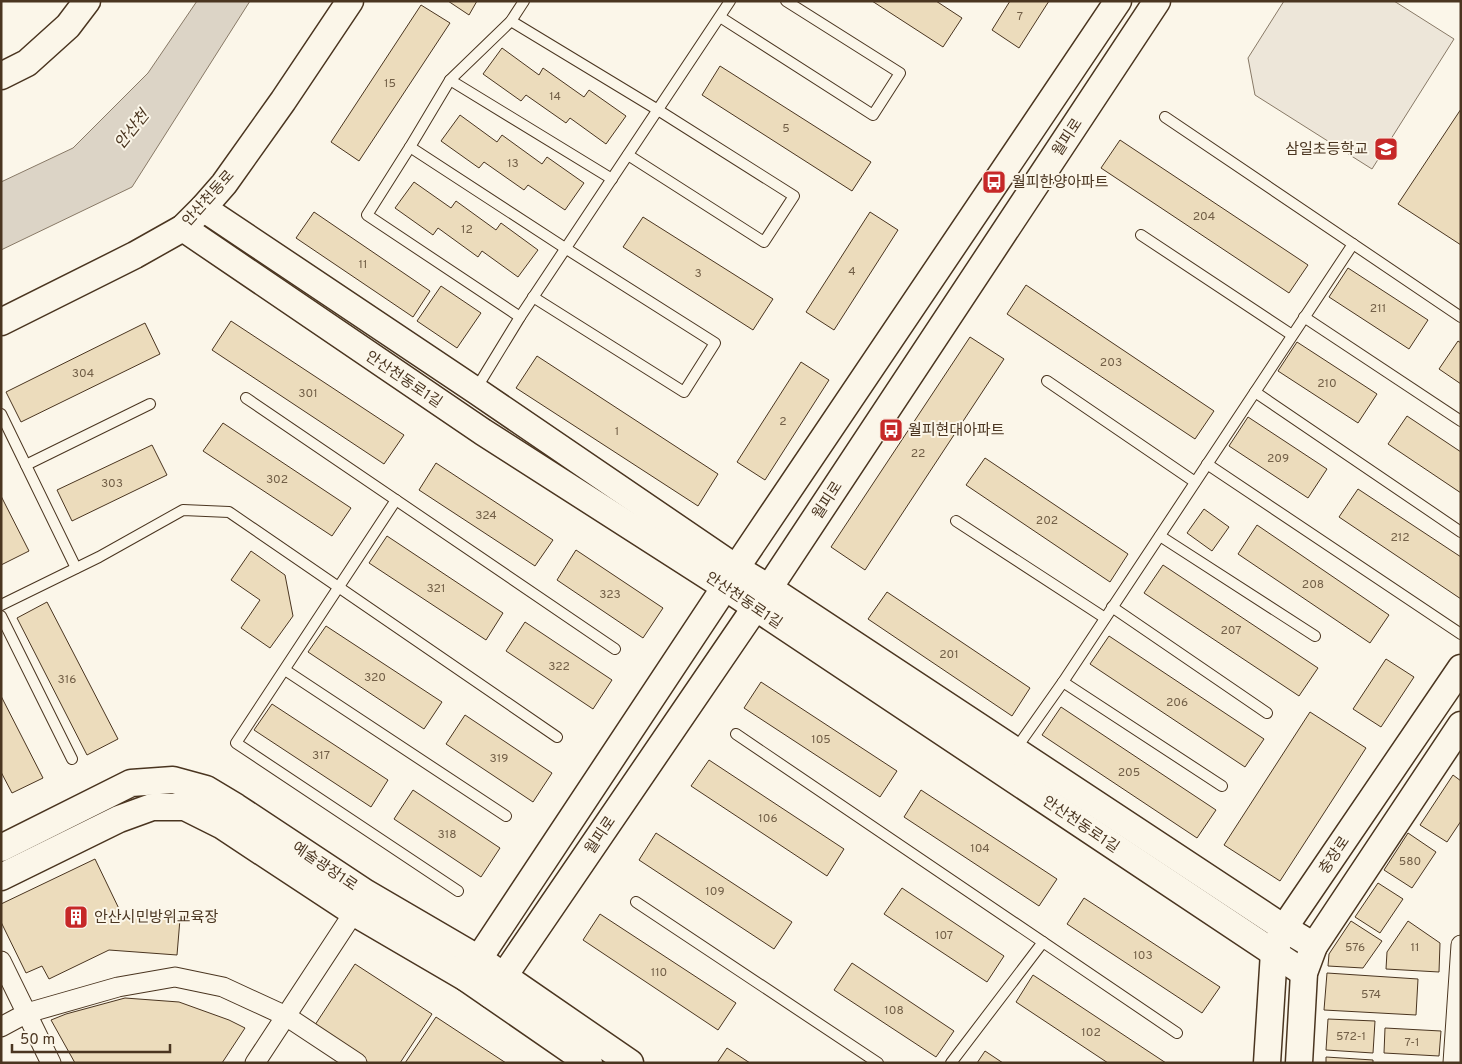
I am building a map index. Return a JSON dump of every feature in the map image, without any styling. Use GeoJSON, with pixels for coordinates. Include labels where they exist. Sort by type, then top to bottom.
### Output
{"type":"FeatureCollection","features":[{"type":"Feature","properties":{"kind":"street"},"geometry":{"type":"LineString","coordinates":[[1,76],[27,63],[68,26],[87,1]]}},
{"type":"Feature","properties":{"kind":"street","name":"안산천동로"},"geometry":{"type":"LineString","coordinates":[[1,322],[135,256],[183,228],[224,184],[283,101],[350,1]]}},
{"type":"Feature","properties":{"kind":"street"},"geometry":{"type":"LineString","coordinates":[[472,968],[1118,1]]}},
{"type":"Feature","properties":{"kind":"street","name":"월피로"},"geometry":{"type":"LineString","coordinates":[[498,985],[762,598],[1157,1]]}},
{"type":"Feature","properties":{"kind":"street","name":"안산천동로1길"},"geometry":{"type":"LineString","coordinates":[[203,208],[475,390],[731,578]]}},
{"type":"Feature","properties":{"kind":"street","name":"안산천동로1길"},"geometry":{"type":"LineString","coordinates":[[183,228],[483,432],[731,578],[1014,751],[1314,946]]}},
{"type":"Feature","properties":{"kind":"street","name":"안산천동로1길"},"geometry":{"type":"LineString","coordinates":[[762,598],[1304,973]]}},
{"type":"Feature","properties":{"kind":"street","name":"충장로"},"geometry":{"type":"LineString","coordinates":[[1267,1063],[1274,952],[1284,928],[1461,668]]}},
{"type":"Feature","properties":{"kind":"street"},"geometry":{"type":"LineString","coordinates":[[1298,1063],[1304,973],[1314,946],[1461,725]]}},
{"type":"Feature","properties":{"kind":"street","name":"예술광장1로"},"geometry":{"type":"LineString","coordinates":[[1,848],[131,783],[173,780],[206,789],[236,807],[360,903]]}},
{"type":"Feature","properties":{"kind":"street","name":"예술광장1로"},"geometry":{"type":"LineString","coordinates":[[1,877],[119,819],[152,807],[185,807],[221,825],[360,903],[630,1063]]}},
{"type":"Feature","properties":{"kind":"street"},"geometry":{"type":"LineString","coordinates":[[255,1063],[360,903]]}},
{"type":"Feature","properties":{"kind":"street"},"geometry":{"type":"LineString","coordinates":[[1453,1063],[1461,945]]}},
{"type":"Feature","properties":{"kind":"street"},"geometry":{"type":"LineString","coordinates":[[1,961],[51,1063]]}},
{"type":"Feature","properties":{"kind":"street"},"geometry":{"type":"LineString","coordinates":[[1,1027],[27,1013],[118,986],[175,978],[223,986],[286,1016],[357,1063]]}},
{"type":"Feature","properties":{"kind":"street","name":"예술광장1로"},"geometry":{"type":"LineString","coordinates":[[498,985],[589,1063]]}},
{"type":"Feature","properties":{"kind":"lane"},"geometry":{"type":"LineString","coordinates":[[520,316],[367,215],[450,80],[511,21],[524,1]]}},
{"type":"Feature","properties":{"kind":"lane"},"geometry":{"type":"LineString","coordinates":[[475,390],[520,316],[730,1]]}},
{"type":"Feature","properties":{"kind":"lane"},"geometry":{"type":"LineString","coordinates":[[720,17],[873,115],[900,73],[786,1]]}},
{"type":"Feature","properties":{"kind":"lane"},"geometry":{"type":"LineString","coordinates":[[511,21],[658,110],[794,196],[764,242],[628,155]]}},
{"type":"Feature","properties":{"kind":"lane"},"geometry":{"type":"LineString","coordinates":[[450,80],[612,179]]}},
{"type":"Feature","properties":{"kind":"lane"},"geometry":{"type":"LineString","coordinates":[[1166,117],[1353,244],[1459,311]]}},
{"type":"Feature","properties":{"kind":"lane"},"geometry":{"type":"LineString","coordinates":[[410,147],[715,343],[684,392],[533,297]]}},
{"type":"Feature","properties":{"kind":"lane"},"geometry":{"type":"LineString","coordinates":[[1142,235],[1292,335]]}},
{"type":"Feature","properties":{"kind":"lane"},"geometry":{"type":"LineString","coordinates":[[1014,751],[1063,682],[1353,244]]}},
{"type":"Feature","properties":{"kind":"lane"},"geometry":{"type":"LineString","coordinates":[[1304,317],[1461,421]]}},
{"type":"Feature","properties":{"kind":"lane"},"geometry":{"type":"LineString","coordinates":[[1047,381],[1195,482]]}},
{"type":"Feature","properties":{"kind":"lane"},"geometry":{"type":"LineString","coordinates":[[1255,392],[1461,532]]}},
{"type":"Feature","properties":{"kind":"lane"},"geometry":{"type":"LineString","coordinates":[[246,398],[615,649]]}},
{"type":"Feature","properties":{"kind":"lane"},"geometry":{"type":"LineString","coordinates":[[26,465],[150,404]]}},
{"type":"Feature","properties":{"kind":"lane"},"geometry":{"type":"LineString","coordinates":[[1,414],[76,568]]}},
{"type":"Feature","properties":{"kind":"lane"},"geometry":{"type":"LineString","coordinates":[[1207,464],[1461,634]]}},
{"type":"Feature","properties":{"kind":"lane"},"geometry":{"type":"LineString","coordinates":[[396,500],[236,743],[458,891]]}},
{"type":"Feature","properties":{"kind":"lane"},"geometry":{"type":"LineString","coordinates":[[1,605],[99,557],[183,510],[229,512],[557,737]]}},
{"type":"Feature","properties":{"kind":"lane"},"geometry":{"type":"LineString","coordinates":[[956,521],[1105,618]]}},
{"type":"Feature","properties":{"kind":"lane"},"geometry":{"type":"LineString","coordinates":[[1160,536],[1315,636]]}},
{"type":"Feature","properties":{"kind":"lane"},"geometry":{"type":"LineString","coordinates":[[1112,607],[1267,713]]}},
{"type":"Feature","properties":{"kind":"lane"},"geometry":{"type":"LineString","coordinates":[[1,616],[72,759]]}},
{"type":"Feature","properties":{"kind":"lane"},"geometry":{"type":"LineString","coordinates":[[285,670],[506,816]]}},
{"type":"Feature","properties":{"kind":"lane"},"geometry":{"type":"LineString","coordinates":[[1063,682],[1222,786]]}},
{"type":"Feature","properties":{"kind":"lane"},"geometry":{"type":"LineString","coordinates":[[736,734],[1177,1033]]}},
{"type":"Feature","properties":{"kind":"lane"},"geometry":{"type":"LineString","coordinates":[[636,902],[878,1063]]}},
{"type":"Feature","properties":{"kind":"lane"},"geometry":{"type":"LineString","coordinates":[[951,1063],[1043,942]]}},
{"type":"Feature","properties":{"kind":"shaded area"},"geometry":{"type":"Polygon","coordinates":[[[1284,1],[1394,1],[1454,39],[1372,169],[1255,95],[1248,58],[1284,1]]]}},
{"type":"Feature","properties":{"kind":"water","name":"안산천"},"geometry":{"type":"Polygon","coordinates":[[[197,1],[250,1],[132,187],[1,250],[1,182],[73,148],[148,73],[197,1]]]}},
{"type":"Feature","properties":{"kind":"building"},"geometry":{"type":"Polygon","coordinates":[[[448,1],[477,1],[469,15],[448,1]]]}},
{"type":"Feature","properties":{"kind":"building"},"geometry":{"type":"Polygon","coordinates":[[[872,1],[936,1],[962,18],[943,47],[872,1]]]}},
{"type":"Feature","properties":{"kind":"building"},"geometry":{"type":"Polygon","coordinates":[[[1010,1],[1049,1],[1019,48],[992,30],[1010,1]]]}},
{"type":"Feature","properties":{"kind":"building"},"geometry":{"type":"Polygon","coordinates":[[[421,5],[450,23],[359,161],[331,142],[421,5]]]}},
{"type":"Feature","properties":{"kind":"building"},"geometry":{"type":"Polygon","coordinates":[[[502,48],[539,75],[543,68],[584,97],[589,90],[626,116],[606,144],[570,118],[566,123],[526,95],[521,101],[483,74],[502,48]]]}},
{"type":"Feature","properties":{"kind":"building"},"geometry":{"type":"Polygon","coordinates":[[[720,66],[871,162],[852,191],[702,95],[720,66]]]}},
{"type":"Feature","properties":{"kind":"building"},"geometry":{"type":"Polygon","coordinates":[[[1461,109],[1461,245],[1398,204],[1461,109]]]}},
{"type":"Feature","properties":{"kind":"building"},"geometry":{"type":"Polygon","coordinates":[[[460,115],[497,142],[502,135],[542,164],[547,157],[584,183],[565,210],[528,185],[524,190],[484,162],[479,168],[441,141],[460,115]]]}},
{"type":"Feature","properties":{"kind":"building"},"geometry":{"type":"Polygon","coordinates":[[[1120,140],[1308,265],[1289,293],[1101,168],[1120,140]]]}},
{"type":"Feature","properties":{"kind":"building"},"geometry":{"type":"Polygon","coordinates":[[[414,182],[451,208],[456,201],[496,230],[501,223],[538,250],[518,277],[482,251],[478,257],[438,228],[433,235],[395,208],[414,182]]]}},
{"type":"Feature","properties":{"kind":"building"},"geometry":{"type":"Polygon","coordinates":[[[314,212],[430,291],[413,317],[296,238],[314,212]]]}},
{"type":"Feature","properties":{"kind":"building"},"geometry":{"type":"Polygon","coordinates":[[[870,212],[898,230],[834,330],[806,312],[870,212]]]}},
{"type":"Feature","properties":{"kind":"building"},"geometry":{"type":"Polygon","coordinates":[[[643,217],[773,299],[753,330],[623,247],[643,217]]]}},
{"type":"Feature","properties":{"kind":"building"},"geometry":{"type":"Polygon","coordinates":[[[1348,268],[1428,320],[1409,349],[1329,297],[1348,268]]]}},
{"type":"Feature","properties":{"kind":"building"},"geometry":{"type":"Polygon","coordinates":[[[1026,285],[1214,411],[1195,439],[1007,314],[1026,285]]]}},
{"type":"Feature","properties":{"kind":"building"},"geometry":{"type":"Polygon","coordinates":[[[441,286],[481,313],[457,348],[417,321],[441,286]]]}},
{"type":"Feature","properties":{"kind":"building"},"geometry":{"type":"Polygon","coordinates":[[[231,321],[404,435],[384,464],[212,350],[231,321]]]}},
{"type":"Feature","properties":{"kind":"building"},"geometry":{"type":"Polygon","coordinates":[[[145,323],[160,354],[21,422],[6,392],[145,323]]]}},
{"type":"Feature","properties":{"kind":"building"},"geometry":{"type":"Polygon","coordinates":[[[970,337],[1004,359],[865,570],[831,547],[970,337]]]}},
{"type":"Feature","properties":{"kind":"building"},"geometry":{"type":"Polygon","coordinates":[[[1458,341],[1461,343],[1461,384],[1439,369],[1458,341]]]}},
{"type":"Feature","properties":{"kind":"building"},"geometry":{"type":"Polygon","coordinates":[[[1297,342],[1377,394],[1358,423],[1278,371],[1297,342]]]}},
{"type":"Feature","properties":{"kind":"building"},"geometry":{"type":"Polygon","coordinates":[[[537,356],[718,474],[698,506],[516,388],[537,356]]]}},
{"type":"Feature","properties":{"kind":"building"},"geometry":{"type":"Polygon","coordinates":[[[801,362],[829,380],[765,480],[737,462],[801,362]]]}},
{"type":"Feature","properties":{"kind":"building"},"geometry":{"type":"Polygon","coordinates":[[[1407,416],[1461,452],[1461,493],[1388,444],[1407,416]]]}},
{"type":"Feature","properties":{"kind":"building"},"geometry":{"type":"Polygon","coordinates":[[[1248,417],[1327,469],[1308,498],[1229,446],[1248,417]]]}},
{"type":"Feature","properties":{"kind":"building"},"geometry":{"type":"Polygon","coordinates":[[[223,423],[351,508],[332,536],[203,451],[223,423]]]}},
{"type":"Feature","properties":{"kind":"building"},"geometry":{"type":"Polygon","coordinates":[[[152,445],[167,475],[72,521],[57,490],[152,445]]]}},
{"type":"Feature","properties":{"kind":"building"},"geometry":{"type":"Polygon","coordinates":[[[985,458],[1128,554],[1110,582],[966,485],[985,458]]]}},
{"type":"Feature","properties":{"kind":"building"},"geometry":{"type":"Polygon","coordinates":[[[436,463],[553,540],[535,566],[419,490],[436,463]]]}},
{"type":"Feature","properties":{"kind":"building"},"geometry":{"type":"Polygon","coordinates":[[[1358,489],[1461,557],[1461,599],[1339,517],[1358,489]]]}},
{"type":"Feature","properties":{"kind":"building"},"geometry":{"type":"Polygon","coordinates":[[[1,496],[29,551],[1,565],[1,496]]]}},
{"type":"Feature","properties":{"kind":"building"},"geometry":{"type":"Polygon","coordinates":[[[1204,509],[1229,527],[1212,551],[1187,533],[1204,509]]]}},
{"type":"Feature","properties":{"kind":"building"},"geometry":{"type":"Polygon","coordinates":[[[1257,525],[1389,615],[1370,643],[1238,554],[1257,525]]]}},
{"type":"Feature","properties":{"kind":"building"},"geometry":{"type":"Polygon","coordinates":[[[387,536],[503,613],[486,640],[369,563],[387,536]]]}},
{"type":"Feature","properties":{"kind":"building"},"geometry":{"type":"Polygon","coordinates":[[[576,550],[663,608],[643,638],[557,580],[576,550]]]}},
{"type":"Feature","properties":{"kind":"building"},"geometry":{"type":"Polygon","coordinates":[[[251,551],[285,575],[293,616],[270,648],[241,628],[260,600],[231,580],[251,551]]]}},
{"type":"Feature","properties":{"kind":"building"},"geometry":{"type":"Polygon","coordinates":[[[1163,565],[1318,668],[1299,696],[1144,593],[1163,565]]]}},
{"type":"Feature","properties":{"kind":"building"},"geometry":{"type":"Polygon","coordinates":[[[887,592],[1030,688],[1012,716],[868,619],[887,592]]]}},
{"type":"Feature","properties":{"kind":"building"},"geometry":{"type":"Polygon","coordinates":[[[47,602],[118,739],[87,755],[17,618],[47,602]]]}},
{"type":"Feature","properties":{"kind":"building"},"geometry":{"type":"Polygon","coordinates":[[[525,622],[612,680],[593,709],[506,651],[525,622]]]}},
{"type":"Feature","properties":{"kind":"building"},"geometry":{"type":"Polygon","coordinates":[[[326,626],[442,702],[424,729],[308,652],[326,626]]]}},
{"type":"Feature","properties":{"kind":"building"},"geometry":{"type":"Polygon","coordinates":[[[1109,636],[1264,739],[1245,767],[1090,664],[1109,636]]]}},
{"type":"Feature","properties":{"kind":"building"},"geometry":{"type":"Polygon","coordinates":[[[1386,659],[1414,677],[1381,727],[1353,709],[1386,659]]]}},
{"type":"Feature","properties":{"kind":"building"},"geometry":{"type":"Polygon","coordinates":[[[761,682],[897,771],[880,797],[744,708],[761,682]]]}},
{"type":"Feature","properties":{"kind":"building"},"geometry":{"type":"Polygon","coordinates":[[[1,696],[43,778],[12,793],[1,772],[1,696]]]}},
{"type":"Feature","properties":{"kind":"building"},"geometry":{"type":"Polygon","coordinates":[[[272,704],[388,780],[371,807],[254,730],[272,704]]]}},
{"type":"Feature","properties":{"kind":"building"},"geometry":{"type":"Polygon","coordinates":[[[1061,707],[1216,810],[1197,838],[1042,735],[1061,707]]]}},
{"type":"Feature","properties":{"kind":"building"},"geometry":{"type":"Polygon","coordinates":[[[1310,712],[1366,748],[1280,881],[1224,845],[1310,712]]]}},
{"type":"Feature","properties":{"kind":"building"},"geometry":{"type":"Polygon","coordinates":[[[465,715],[552,773],[533,802],[446,744],[465,715]]]}},
{"type":"Feature","properties":{"kind":"building"},"geometry":{"type":"Polygon","coordinates":[[[709,760],[844,849],[827,876],[691,786],[709,760]]]}},
{"type":"Feature","properties":{"kind":"building"},"geometry":{"type":"Polygon","coordinates":[[[1453,775],[1461,781],[1461,821],[1447,842],[1420,825],[1453,775]]]}},
{"type":"Feature","properties":{"kind":"building"},"geometry":{"type":"Polygon","coordinates":[[[413,790],[500,848],[481,877],[394,819],[413,790]]]}},
{"type":"Feature","properties":{"kind":"building"},"geometry":{"type":"Polygon","coordinates":[[[921,790],[1057,879],[1039,906],[904,817],[921,790]]]}},
{"type":"Feature","properties":{"kind":"building"},"geometry":{"type":"Polygon","coordinates":[[[656,833],[792,922],[774,949],[639,860],[656,833]]]}},
{"type":"Feature","properties":{"kind":"building"},"geometry":{"type":"Polygon","coordinates":[[[1408,833],[1436,852],[1412,888],[1384,870],[1408,833]]]}},
{"type":"Feature","properties":{"kind":"building","name":"안산시민방위교육장"},"geometry":{"type":"Polygon","coordinates":[[[95,859],[122,915],[180,919],[177,955],[109,950],[49,979],[42,966],[26,973],[1,922],[1,904],[95,859]]]}},
{"type":"Feature","properties":{"kind":"building"},"geometry":{"type":"Polygon","coordinates":[[[1378,883],[1403,899],[1380,933],[1355,917],[1378,883]]]}},
{"type":"Feature","properties":{"kind":"building"},"geometry":{"type":"Polygon","coordinates":[[[902,888],[1004,956],[987,982],[884,914],[902,888]]]}},
{"type":"Feature","properties":{"kind":"building"},"geometry":{"type":"Polygon","coordinates":[[[1084,898],[1220,987],[1202,1013],[1067,924],[1084,898]]]}},
{"type":"Feature","properties":{"kind":"building"},"geometry":{"type":"Polygon","coordinates":[[[600,914],[736,1003],[718,1030],[583,940],[600,914]]]}},
{"type":"Feature","properties":{"kind":"building"},"geometry":{"type":"Polygon","coordinates":[[[1351,921],[1382,941],[1363,968],[1328,966],[1329,954],[1351,921]]]}},
{"type":"Feature","properties":{"kind":"building"},"geometry":{"type":"Polygon","coordinates":[[[1408,921],[1440,943],[1439,972],[1386,969],[1387,952],[1408,921]]]}},
{"type":"Feature","properties":{"kind":"building"},"geometry":{"type":"Polygon","coordinates":[[[852,963],[954,1031],[936,1057],[834,990],[852,963]]]}},
{"type":"Feature","properties":{"kind":"building"},"geometry":{"type":"Polygon","coordinates":[[[355,964],[432,1014],[400,1063],[366,1063],[313,1028],[355,964]]]}},
{"type":"Feature","properties":{"kind":"building"},"geometry":{"type":"Polygon","coordinates":[[[1327,973],[1418,979],[1416,1015],[1324,1010],[1327,973]]]}},
{"type":"Feature","properties":{"kind":"building"},"geometry":{"type":"Polygon","coordinates":[[[1033,975],[1166,1063],[1108,1063],[1016,1002],[1033,975]]]}},
{"type":"Feature","properties":{"kind":"building"},"geometry":{"type":"Polygon","coordinates":[[[125,998],[179,1002],[229,1020],[245,1028],[222,1063],[75,1063],[51,1020],[125,998]]]}},
{"type":"Feature","properties":{"kind":"building"},"geometry":{"type":"Polygon","coordinates":[[[436,1017],[506,1063],[405,1063],[436,1017]]]}},
{"type":"Feature","properties":{"kind":"building"},"geometry":{"type":"Polygon","coordinates":[[[1328,1019],[1375,1021],[1373,1053],[1326,1050],[1328,1019]]]}},
{"type":"Feature","properties":{"kind":"building"},"geometry":{"type":"Polygon","coordinates":[[[1385,1028],[1441,1031],[1439,1056],[1384,1053],[1385,1028]]]}},
{"type":"Feature","properties":{"kind":"building"},"geometry":{"type":"Polygon","coordinates":[[[727,1048],[750,1063],[717,1063],[727,1048]]]}},
{"type":"Feature","properties":{"kind":"building"},"geometry":{"type":"Polygon","coordinates":[[[985,1051],[1003,1063],[977,1063],[985,1051]]]}},
{"type":"Feature","properties":{"kind":"building"},"geometry":{"type":"Polygon","coordinates":[[[1326,1057],[1373,1060],[1373,1063],[1326,1063],[1326,1057]]]}},
{"type":"Feature","properties":{"kind":"place","name":"삼일초등학교"},"geometry":{"type":"Point","coordinates":[1386,149]}},
{"type":"Feature","properties":{"kind":"place","name":"월피한양아파트"},"geometry":{"type":"Point","coordinates":[994,182]}},
{"type":"Feature","properties":{"kind":"place","name":"월피현대아파트"},"geometry":{"type":"Point","coordinates":[891,430]}},
{"type":"Feature","properties":{"kind":"place","name":"안산시민방위교육장"},"geometry":{"type":"Point","coordinates":[76,917]}}]}
